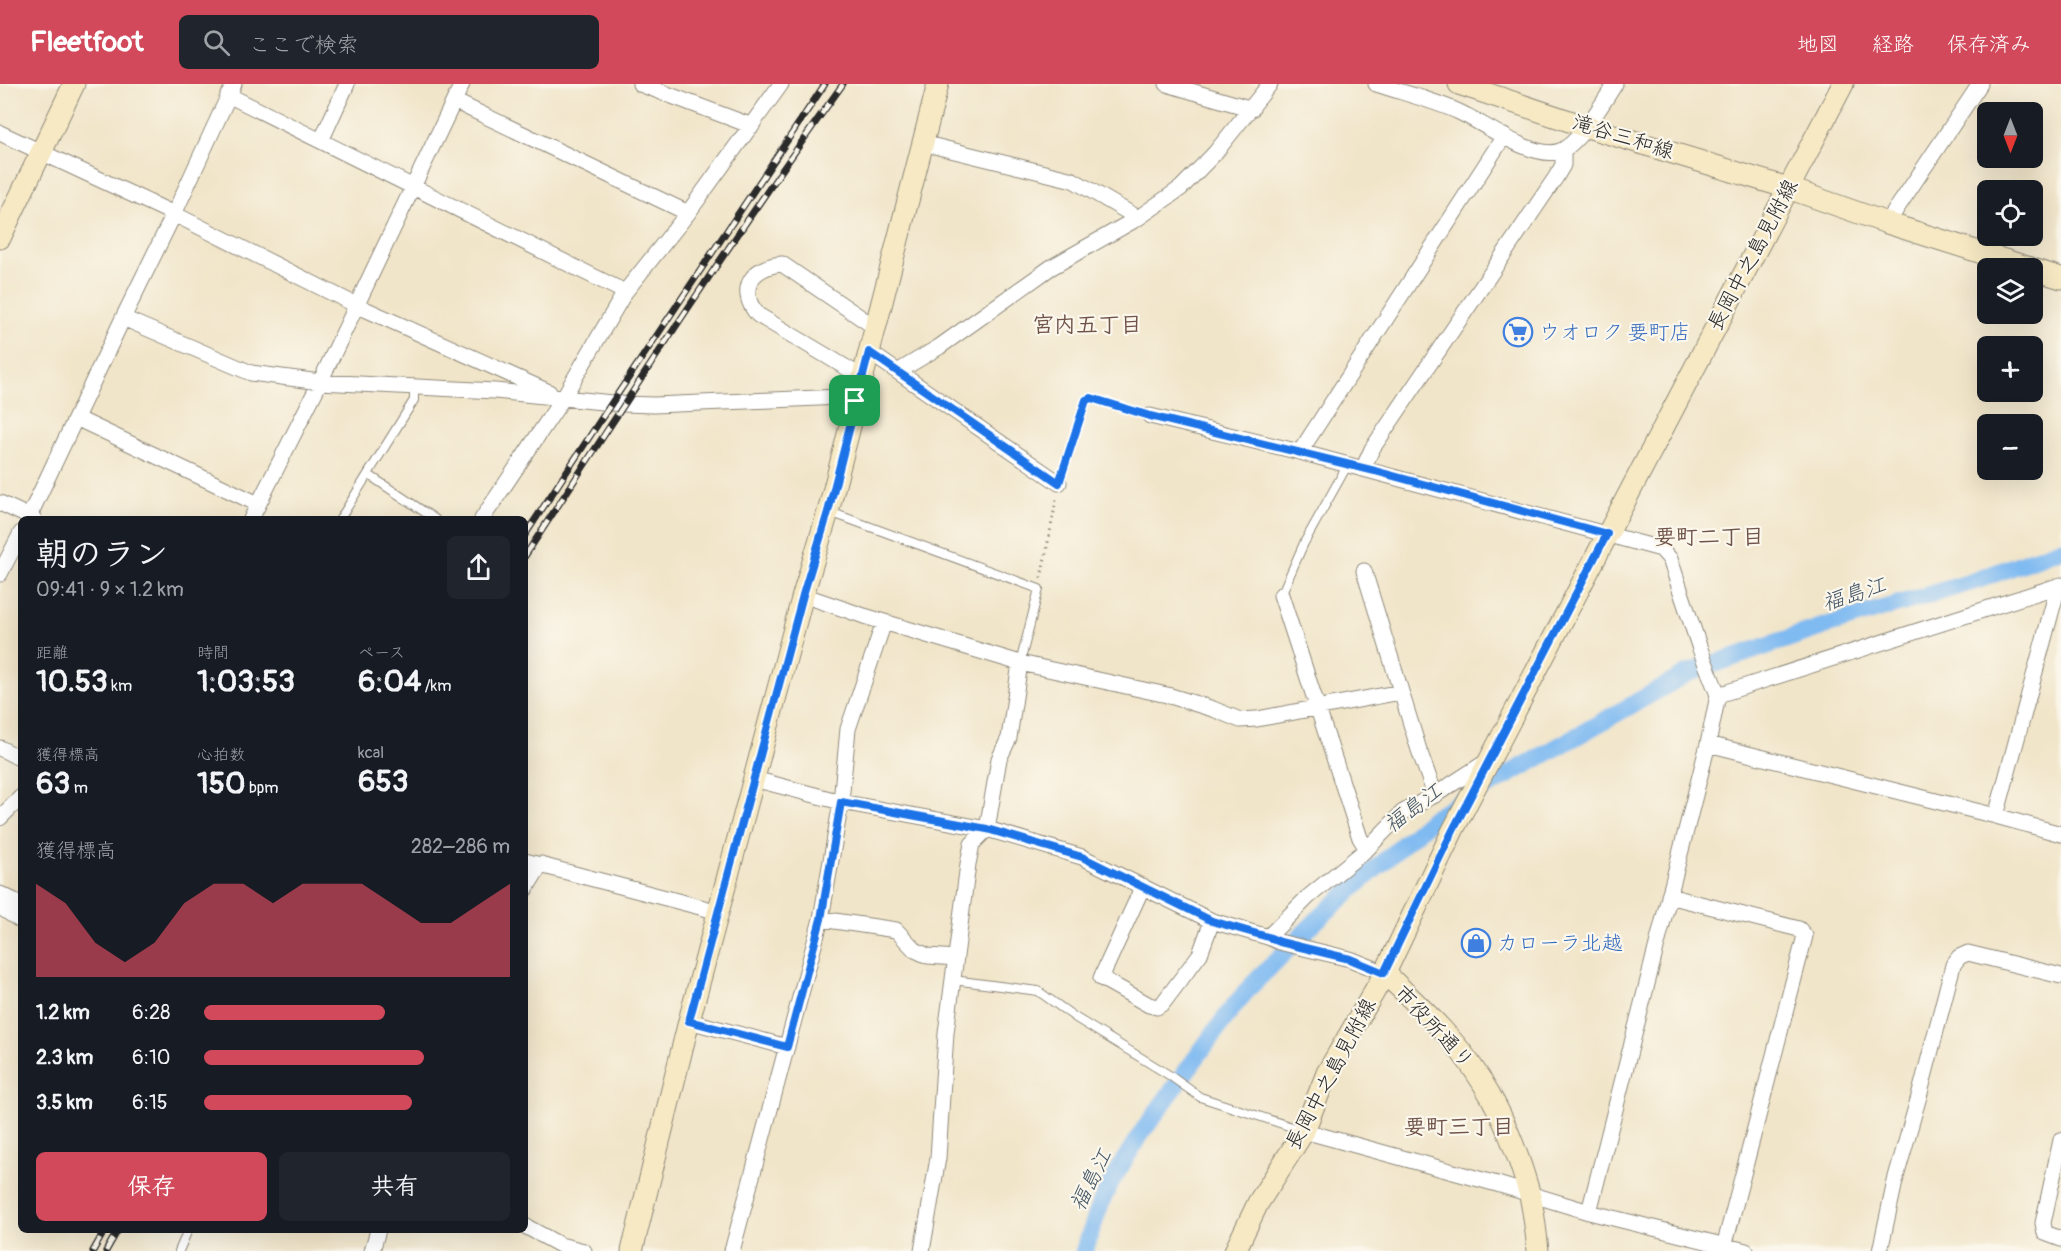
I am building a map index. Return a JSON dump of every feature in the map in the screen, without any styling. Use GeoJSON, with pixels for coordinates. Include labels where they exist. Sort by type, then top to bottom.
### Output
{"type":"FeatureCollection","features":[{"type":"Feature","properties":{"kind":"street"},"geometry":{"type":"LineString","coordinates":[[0,238],[74,84]]}},
{"type":"Feature","properties":{"kind":"street"},"geometry":{"type":"LineString","coordinates":[[321,141],[347,84]]}},
{"type":"Feature","properties":{"kind":"street"},"geometry":{"type":"LineString","coordinates":[[252,516],[320,382],[462,84]]}},
{"type":"Feature","properties":{"kind":"street"},"geometry":{"type":"LineString","coordinates":[[640,84],[752,126]]}},
{"type":"Feature","properties":{"kind":"street"},"geometry":{"type":"LineString","coordinates":[[484,516],[563,398],[625,292],[688,213],[781,84]]}},
{"type":"Feature","properties":{"kind":"street"},"geometry":{"type":"LineString","coordinates":[[632,1251],[689,1021],[803,595],[828,512],[938,84]]}},
{"type":"Feature","properties":{"kind":"street"},"geometry":{"type":"LineString","coordinates":[[1167,84],[1252,109]]}},
{"type":"Feature","properties":{"kind":"street"},"geometry":{"type":"LineString","coordinates":[[899,371],[939,347],[1050,268],[1138,218],[1181,188],[1215,153],[1270,84]]}},
{"type":"Feature","properties":{"kind":"street"},"geometry":{"type":"LineString","coordinates":[[1376,84],[1458,111],[1504,136],[1534,150],[1547,153],[1563,150],[1587,127],[1616,84]]}},
{"type":"Feature","properties":{"kind":"street","name":"滝谷三和線"},"geometry":{"type":"LineString","coordinates":[[1459,84],[1587,127],[1788,188],[1997,258]]}},
{"type":"Feature","properties":{"kind":"street","name":"長岡中之島見附線"},"geometry":{"type":"LineString","coordinates":[[1235,1251],[1258,1203],[1304,1131],[1327,1073],[1384,973],[1453,830],[1843,84]]}},
{"type":"Feature","properties":{"kind":"street"},"geometry":{"type":"LineString","coordinates":[[1887,223],[1980,84]]}},
{"type":"Feature","properties":{"kind":"street"},"geometry":{"type":"LineString","coordinates":[[31,516],[231,89],[321,141],[625,292]]}},
{"type":"Feature","properties":{"kind":"street"},"geometry":{"type":"LineString","coordinates":[[454,101],[688,213]]}},
{"type":"Feature","properties":{"kind":"street"},"geometry":{"type":"LineString","coordinates":[[0,133],[174,214],[356,304],[563,398]]}},
{"type":"Feature","properties":{"kind":"street"},"geometry":{"type":"LineString","coordinates":[[1300,452],[1504,136]]}},
{"type":"Feature","properties":{"kind":"street"},"geometry":{"type":"LineString","coordinates":[[922,143],[1073,180],[1138,218]]}},
{"type":"Feature","properties":{"kind":"street"},"geometry":{"type":"LineString","coordinates":[[1363,469],[1372,449],[1556,177],[1563,165],[1563,150]]}},
{"type":"Feature","properties":{"kind":"street"},"geometry":{"type":"LineString","coordinates":[[862,377],[758,315],[752,309],[748,299],[749,286],[753,276],[759,270],[773,264],[782,264],[876,328]]}},
{"type":"Feature","properties":{"kind":"street","name":"滝谷三和線"},"geometry":{"type":"LineString","coordinates":[[2043,273],[2061,278]]}},
{"type":"Feature","properties":{"kind":"street"},"geometry":{"type":"LineString","coordinates":[[123,318],[251,373],[320,382],[495,391],[611,404],[654,405],[841,397],[855,401]]}},
{"type":"Feature","properties":{"kind":"street"},"geometry":{"type":"LineString","coordinates":[[869,352],[1059,483]]}},
{"type":"Feature","properties":{"kind":"street"},"geometry":{"type":"LineString","coordinates":[[1150,416],[1300,452],[1607,534],[1661,549],[1670,559],[1715,689],[1708,744],[1589,1212]]}},
{"type":"Feature","properties":{"kind":"street"},"geometry":{"type":"LineString","coordinates":[[76,418],[258,504]]}},
{"type":"Feature","properties":{"kind":"street"},"geometry":{"type":"LineString","coordinates":[[0,502],[26,516]]}},
{"type":"Feature","properties":{"kind":"street"},"geometry":{"type":"LineString","coordinates":[[0,574],[18,539]]}},
{"type":"Feature","properties":{"kind":"street"},"geometry":{"type":"LineString","coordinates":[[1364,570],[1435,795]]}},
{"type":"Feature","properties":{"kind":"street"},"geometry":{"type":"LineString","coordinates":[[1715,689],[2059,586]]}},
{"type":"Feature","properties":{"kind":"street"},"geometry":{"type":"LineString","coordinates":[[1996,816],[2059,586]]}},
{"type":"Feature","properties":{"kind":"street"},"geometry":{"type":"LineString","coordinates":[[803,595],[1020,663],[1167,695],[1240,720],[1401,692]]}},
{"type":"Feature","properties":{"kind":"street"},"geometry":{"type":"LineString","coordinates":[[1281,595],[1360,838],[1367,849]]}},
{"type":"Feature","properties":{"kind":"street"},"geometry":{"type":"LineString","coordinates":[[732,1251],[821,919],[841,802],[848,729],[884,622]]}},
{"type":"Feature","properties":{"kind":"street"},"geometry":{"type":"LineString","coordinates":[[922,1251],[938,1158],[946,1033],[972,844],[987,829],[999,759],[1009,738],[1020,663]]}},
{"type":"Feature","properties":{"kind":"street"},"geometry":{"type":"LineString","coordinates":[[1708,744],[2061,834]]}},
{"type":"Feature","properties":{"kind":"street"},"geometry":{"type":"LineString","coordinates":[[0,748],[18,757]]}},
{"type":"Feature","properties":{"kind":"street"},"geometry":{"type":"LineString","coordinates":[[1274,940],[1308,897],[1367,849],[1403,812],[1485,769]]}},
{"type":"Feature","properties":{"kind":"street"},"geometry":{"type":"LineString","coordinates":[[754,779],[841,802],[987,829],[1082,857],[1212,921],[1318,953],[1350,959],[1384,973]]}},
{"type":"Feature","properties":{"kind":"street"},"geometry":{"type":"LineString","coordinates":[[0,818],[18,800]]}},
{"type":"Feature","properties":{"kind":"street"},"geometry":{"type":"LineString","coordinates":[[528,862],[719,912]]}},
{"type":"Feature","properties":{"kind":"street"},"geometry":{"type":"LineString","coordinates":[[528,885],[541,864]]}},
{"type":"Feature","properties":{"kind":"street"},"geometry":{"type":"LineString","coordinates":[[1143,886],[1101,978],[1149,1005],[1157,1007],[1163,1003],[1200,954],[1212,921]]}},
{"type":"Feature","properties":{"kind":"street"},"geometry":{"type":"LineString","coordinates":[[0,894],[18,903]]}},
{"type":"Feature","properties":{"kind":"street"},"geometry":{"type":"LineString","coordinates":[[1669,896],[1799,929],[1805,936],[1724,1248]]}},
{"type":"Feature","properties":{"kind":"street"},"geometry":{"type":"LineString","coordinates":[[0,907],[18,919]]}},
{"type":"Feature","properties":{"kind":"street"},"geometry":{"type":"LineString","coordinates":[[821,919],[896,930],[915,950],[928,956],[956,958]]}},
{"type":"Feature","properties":{"kind":"street"},"geometry":{"type":"LineString","coordinates":[[1880,1251],[1896,1177],[1953,965],[1959,957],[1968,953],[2061,976]]}},
{"type":"Feature","properties":{"kind":"street","name":"市役所通り"},"geometry":{"type":"LineString","coordinates":[[1384,973],[1438,1026],[1475,1071],[1504,1124],[1530,1194],[1538,1251]]}},
{"type":"Feature","properties":{"kind":"street"},"geometry":{"type":"LineString","coordinates":[[689,1021],[787,1047]]}},
{"type":"Feature","properties":{"kind":"street"},"geometry":{"type":"LineString","coordinates":[[1304,1131],[1589,1212],[1724,1248],[1746,1251]]}},
{"type":"Feature","properties":{"kind":"street"},"geometry":{"type":"LineString","coordinates":[[2061,1140],[2043,1223],[2045,1233],[2061,1239]]}},
{"type":"Feature","properties":{"kind":"street"},"geometry":{"type":"LineString","coordinates":[[528,1228],[560,1245],[584,1251]]}},
{"type":"Feature","properties":{"kind":"street"},"geometry":{"type":"LineString","coordinates":[[372,1251],[377,1233]]}},
{"type":"Feature","properties":{"kind":"lane"},"geometry":{"type":"LineString","coordinates":[[342,516],[414,400],[414,387]]}},
{"type":"Feature","properties":{"kind":"lane"},"geometry":{"type":"LineString","coordinates":[[1281,595],[1304,543],[1347,466]]}},
{"type":"Feature","properties":{"kind":"lane"},"geometry":{"type":"LineString","coordinates":[[369,475],[430,516]]}},
{"type":"Feature","properties":{"kind":"lane"},"geometry":{"type":"LineString","coordinates":[[828,512],[1039,589],[1020,663]]}},
{"type":"Feature","properties":{"kind":"lane"},"geometry":{"type":"LineString","coordinates":[[953,980],[1038,991],[1200,1097],[1304,1131]]}},
{"type":"Feature","properties":{"kind":"lane"},"geometry":{"type":"LineString","coordinates":[[179,1251],[187,1233]]}},
{"type":"Feature","properties":{"kind":"path"},"geometry":{"type":"LineString","coordinates":[[1039,589],[1059,483],[1086,400],[1091,398],[1150,416]]}},
{"type":"Feature","properties":{"kind":"waterway","name":"福島江"},"geometry":{"type":"LineString","coordinates":[[1084,1251],[1102,1200],[1112,1180],[1140,1135],[1233,1007],[1318,919],[1434,817],[1688,673],[1825,626],[1972,582],[2061,549]]}},
{"type":"Feature","properties":{"kind":"railway"},"geometry":{"type":"LineString","coordinates":[[528,530],[825,84]]}},
{"type":"Feature","properties":{"kind":"railway"},"geometry":{"type":"LineString","coordinates":[[528,551],[721,259],[843,84]]}},
{"type":"Feature","properties":{"kind":"railway"},"geometry":{"type":"LineString","coordinates":[[93,1251],[103,1233]]}},
{"type":"Feature","properties":{"kind":"railway"},"geometry":{"type":"LineString","coordinates":[[106,1251],[116,1233]]}},
{"type":"Feature","properties":{"kind":"place","name":"ウオロク 要町店"},"geometry":{"type":"Point","coordinates":[1518,332]}},
{"type":"Feature","properties":{"kind":"place","name":"カローラ北越"},"geometry":{"type":"Point","coordinates":[1476,943]}},
{"type":"Feature","properties":{"kind":"district","name":"宮内五丁目"},"geometry":{"type":"Point","coordinates":[1087,325]}},
{"type":"Feature","properties":{"kind":"district","name":"要町二丁目"},"geometry":{"type":"Point","coordinates":[1709,537]}},
{"type":"Feature","properties":{"kind":"district","name":"要町三丁目"},"geometry":{"type":"Point","coordinates":[1459,1127]}},
{"type":"Feature","properties":{"kind":"route"},"geometry":{"type":"LineString","coordinates":[[869,352],[1059,483],[1071,452],[1086,400],[1091,398],[1150,416],[1375,471],[1607,534],[1453,830],[1384,973],[1350,959],[1318,953],[1212,921],[1082,857],[987,829],[841,802],[821,919],[787,1047],[689,1021],[803,595],[828,512],[855,401],[869,352]]}}]}
